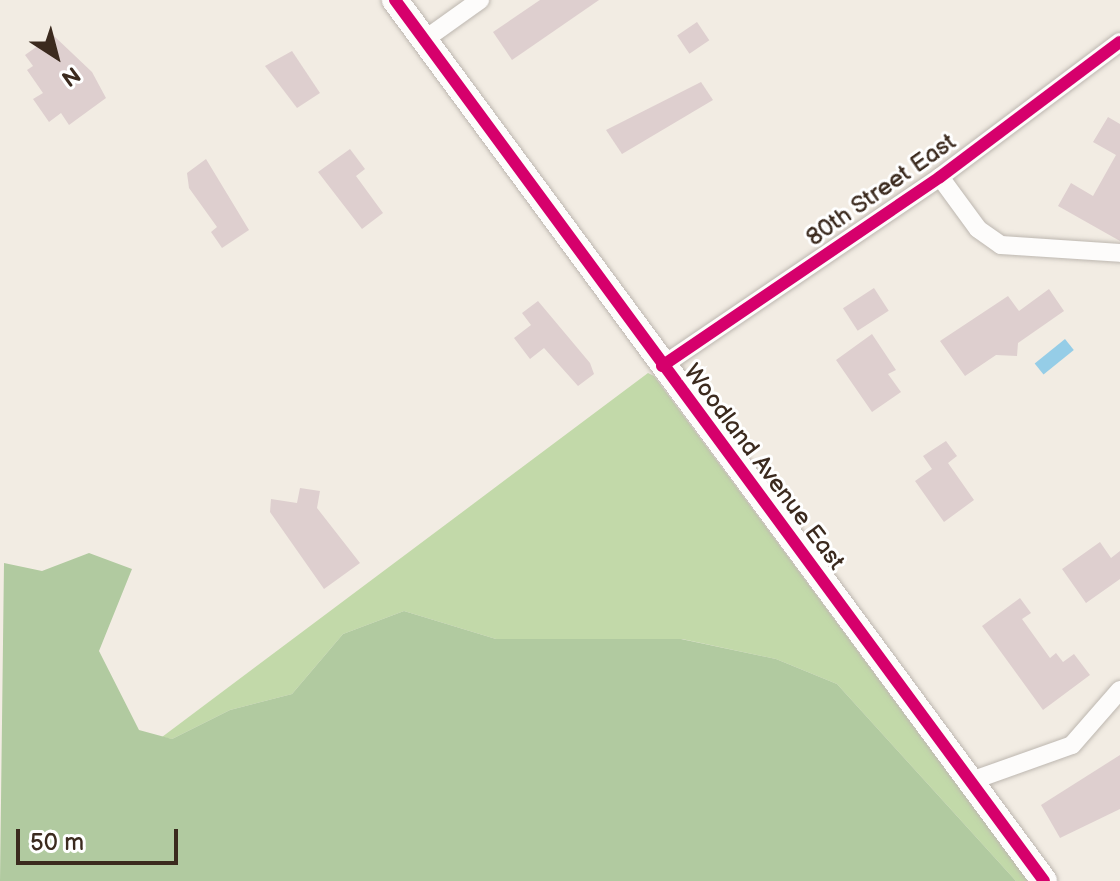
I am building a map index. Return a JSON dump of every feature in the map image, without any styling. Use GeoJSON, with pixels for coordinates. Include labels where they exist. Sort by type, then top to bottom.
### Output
{"type":"FeatureCollection","features":[{"type":"Feature","properties":{"kind":"street","name":"Woodland Avenue East"},"geometry":{"type":"LineString","coordinates":[[395,0],[1044,881]]}},
{"type":"Feature","properties":{"kind":"street"},"geometry":{"type":"LineString","coordinates":[[424,40],[480,0]]}},
{"type":"Feature","properties":{"kind":"street","name":"80th Street East"},"geometry":{"type":"LineString","coordinates":[[662,366],[940,177],[1120,42]]}},
{"type":"Feature","properties":{"kind":"street"},"geometry":{"type":"LineString","coordinates":[[940,177],[978,229],[1001,245],[1120,253]]}},
{"type":"Feature","properties":{"kind":"street"},"geometry":{"type":"LineString","coordinates":[[971,781],[1072,745],[1120,690]]}},
{"type":"Feature","properties":{"kind":"green space"},"geometry":{"type":"Polygon","coordinates":[[[648,373],[654,376],[1028,881],[1016,881],[837,684],[776,659],[682,639],[496,639],[404,611],[343,634],[292,694],[230,710],[172,739],[162,737],[648,373]]]}},
{"type":"Feature","properties":{"kind":"green space"},"geometry":{"type":"Polygon","coordinates":[[[89,553],[132,569],[99,651],[139,730],[172,739],[230,710],[292,694],[343,634],[404,611],[496,639],[681,639],[776,659],[837,684],[1016,881],[0,881],[4,563],[42,571],[89,553]]]}},
{"type":"Feature","properties":{"kind":"water"},"geometry":{"type":"Polygon","coordinates":[[[1065,339],[1074,350],[1044,374],[1035,364],[1065,339]]]}},
{"type":"Feature","properties":{"kind":"building"},"geometry":{"type":"Polygon","coordinates":[[[540,0],[599,0],[512,60],[493,32],[540,0]]]}},
{"type":"Feature","properties":{"kind":"building"},"geometry":{"type":"Polygon","coordinates":[[[697,22],[709,40],[689,54],[677,35],[697,22]]]}},
{"type":"Feature","properties":{"kind":"building"},"geometry":{"type":"Polygon","coordinates":[[[53,35],[92,72],[106,98],[69,125],[61,113],[49,122],[33,99],[43,93],[27,70],[33,66],[25,55],[53,35]]]}},
{"type":"Feature","properties":{"kind":"building"},"geometry":{"type":"Polygon","coordinates":[[[292,51],[320,93],[297,108],[265,66],[292,51]]]}},
{"type":"Feature","properties":{"kind":"building"},"geometry":{"type":"Polygon","coordinates":[[[701,82],[713,100],[622,154],[606,130],[701,82]]]}},
{"type":"Feature","properties":{"kind":"building"},"geometry":{"type":"Polygon","coordinates":[[[1108,117],[1120,124],[1120,241],[1058,206],[1071,183],[1093,196],[1116,155],[1093,142],[1108,117]]]}},
{"type":"Feature","properties":{"kind":"building"},"geometry":{"type":"Polygon","coordinates":[[[350,149],[365,169],[356,176],[383,213],[362,229],[318,172],[350,149]]]}},
{"type":"Feature","properties":{"kind":"building"},"geometry":{"type":"Polygon","coordinates":[[[206,159],[249,230],[222,248],[211,232],[217,227],[189,188],[187,173],[206,159]]]}},
{"type":"Feature","properties":{"kind":"building"},"geometry":{"type":"Polygon","coordinates":[[[874,288],[889,311],[858,331],[843,308],[874,288]]]}},
{"type":"Feature","properties":{"kind":"building"},"geometry":{"type":"Polygon","coordinates":[[[1049,289],[1064,311],[1018,343],[1017,356],[996,355],[965,376],[940,341],[1008,296],[1019,311],[1049,289]]]}},
{"type":"Feature","properties":{"kind":"building"},"geometry":{"type":"Polygon","coordinates":[[[538,301],[590,363],[594,374],[578,386],[544,348],[530,359],[514,338],[531,325],[522,313],[538,301]]]}},
{"type":"Feature","properties":{"kind":"building"},"geometry":{"type":"Polygon","coordinates":[[[872,334],[896,370],[888,374],[901,392],[872,412],[836,360],[872,334]]]}},
{"type":"Feature","properties":{"kind":"building"},"geometry":{"type":"Polygon","coordinates":[[[946,441],[957,456],[948,463],[974,500],[944,522],[915,481],[932,469],[923,456],[946,441]]]}},
{"type":"Feature","properties":{"kind":"building"},"geometry":{"type":"Polygon","coordinates":[[[300,488],[320,491],[317,508],[360,563],[324,589],[270,512],[271,499],[297,503],[300,488]]]}},
{"type":"Feature","properties":{"kind":"building"},"geometry":{"type":"Polygon","coordinates":[[[1100,542],[1111,558],[1120,551],[1120,579],[1086,603],[1062,569],[1100,542]]]}},
{"type":"Feature","properties":{"kind":"building"},"geometry":{"type":"Polygon","coordinates":[[[1020,598],[1031,613],[1022,619],[1050,658],[1056,653],[1063,662],[1074,654],[1090,675],[1043,710],[982,626],[1020,598]]]}},
{"type":"Feature","properties":{"kind":"building"},"geometry":{"type":"Polygon","coordinates":[[[1120,755],[1120,809],[1060,838],[1041,805],[1120,755]]]}},
{"type":"Feature","properties":{"kind":"cycle path"},"geometry":{"type":"LineString","coordinates":[[395,0],[1044,881]]}},
{"type":"Feature","properties":{"kind":"cycle path"},"geometry":{"type":"LineString","coordinates":[[662,366],[940,177],[1120,42]]}}]}
